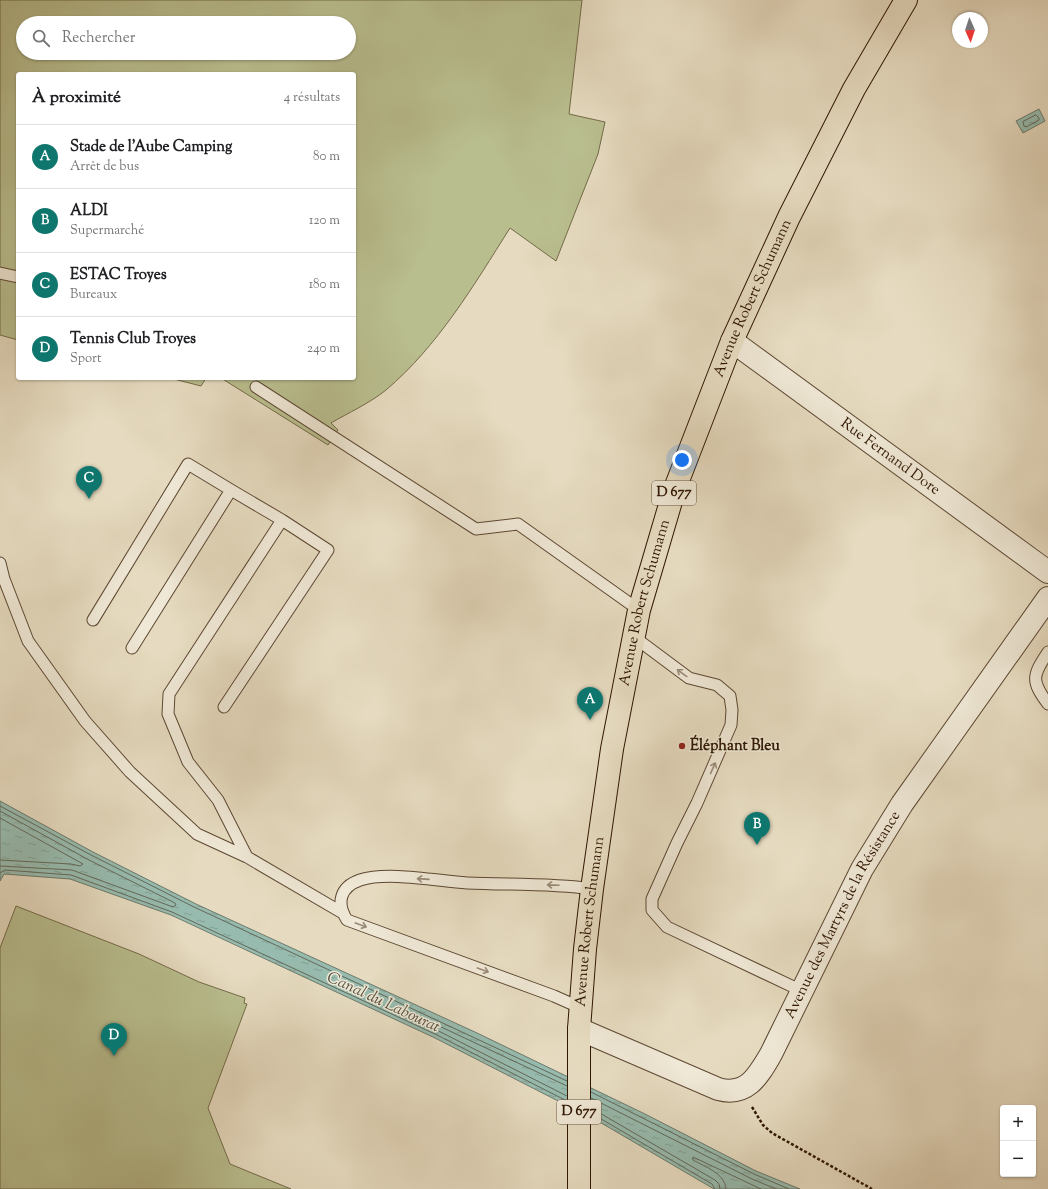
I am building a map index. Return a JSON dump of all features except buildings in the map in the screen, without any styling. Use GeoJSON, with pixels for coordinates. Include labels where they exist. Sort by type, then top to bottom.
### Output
{"type":"FeatureCollection","features":[{"type":"Feature","properties":{"kind":"main road","name":"Avenue Robert Schumann"},"geometry":{"type":"LineString","coordinates":[[579,1189],[580,1018],[592,889],[612,749],[639,610],[674,491],[732,341],[789,217],[854,89],[906,0]]}},
{"type":"Feature","properties":{"kind":"street","name":"Rue Fernand Dore"},"geometry":{"type":"LineString","coordinates":[[732,341],[1048,572]]}},
{"type":"Feature","properties":{"kind":"street","name":"Avenue des Martyrs de la Résistance"},"geometry":{"type":"LineString","coordinates":[[743,1089],[760,1073],[771,1054],[862,869],[902,804],[1048,598]]}},
{"type":"Feature","properties":{"kind":"street"},"geometry":{"type":"LineString","coordinates":[[580,1018],[718,1088],[728,1091],[743,1089]]}},
{"type":"Feature","properties":{"kind":"lane"},"geometry":{"type":"LineString","coordinates":[[0,273],[16,277]]}},
{"type":"Feature","properties":{"kind":"lane"},"geometry":{"type":"LineString","coordinates":[[256,387],[476,529],[518,524],[639,610]]}},
{"type":"Feature","properties":{"kind":"lane"},"geometry":{"type":"LineString","coordinates":[[93,620],[188,464],[282,520],[328,550],[224,707]]}},
{"type":"Feature","properties":{"kind":"lane"},"geometry":{"type":"LineString","coordinates":[[132,648],[231,490]]}},
{"type":"Feature","properties":{"kind":"lane"},"geometry":{"type":"LineString","coordinates":[[247,857],[218,800],[188,762],[168,714],[169,694],[282,520]]}},
{"type":"Feature","properties":{"kind":"lane"},"geometry":{"type":"LineString","coordinates":[[0,563],[4,579],[28,641],[85,721],[130,772],[197,834],[247,857],[342,912],[347,920],[554,996],[580,1018]]}},
{"type":"Feature","properties":{"kind":"lane"},"geometry":{"type":"LineString","coordinates":[[634,637],[689,678],[717,685],[730,696],[732,710],[731,725],[697,803],[652,899],[652,910],[667,927],[802,991]]}},
{"type":"Feature","properties":{"kind":"lane"},"geometry":{"type":"LineString","coordinates":[[1048,652],[1035,670],[1036,689],[1048,704]]}},
{"type":"Feature","properties":{"kind":"lane"},"geometry":{"type":"LineString","coordinates":[[342,912],[342,894],[346,887],[360,880],[381,876],[466,883],[569,886],[592,889]]}},
{"type":"Feature","properties":{"kind":"path"},"geometry":{"type":"LineString","coordinates":[[743,1089],[756,1115],[763,1125],[772,1133],[872,1189]]}},
{"type":"Feature","properties":{"kind":"green space"},"geometry":{"type":"Polygon","coordinates":[[[0,0],[582,0],[569,114],[605,122],[598,154],[556,261],[510,228],[469,293],[439,334],[405,373],[380,395],[331,423],[338,430],[328,445],[224,380],[356,380],[356,72],[16,72],[16,339],[0,335],[0,0]]]}},
{"type":"Feature","properties":{"kind":"green space"},"geometry":{"type":"Polygon","coordinates":[[[178,380],[205,380],[201,386],[178,380]]]}},
{"type":"Feature","properties":{"kind":"green space"},"geometry":{"type":"Polygon","coordinates":[[[16,906],[139,954],[199,982],[245,998],[244,1003],[247,1004],[208,1108],[230,1164],[291,1189],[0,1189],[0,948],[16,906]]]}},
{"type":"Feature","properties":{"kind":"water"},"geometry":{"type":"Polygon","coordinates":[[[1039,109],[1045,121],[1023,133],[1016,121],[1039,109]]]}},
{"type":"Feature","properties":{"kind":"water","name":"Canal du Labourat"},"geometry":{"type":"Polygon","coordinates":[[[0,801],[93,852],[196,904],[477,1033],[645,1114],[756,1171],[800,1189],[714,1189],[603,1124],[435,1038],[171,915],[70,879],[4,874],[0,881],[0,801]]]}},
{"type":"Feature","properties":{"kind":"place","name":"ESTAC Troyes"},"geometry":{"type":"Point","coordinates":[89,499]}},
{"type":"Feature","properties":{"kind":"place","name":"Stade de l'Aube Camping"},"geometry":{"type":"Point","coordinates":[590,720]}},
{"type":"Feature","properties":{"kind":"place","name":"Éléphant Bleu"},"geometry":{"type":"Point","coordinates":[682,746]}},
{"type":"Feature","properties":{"kind":"place","name":"ALDI"},"geometry":{"type":"Point","coordinates":[757,845]}},
{"type":"Feature","properties":{"kind":"place","name":"Tennis Club Troyes"},"geometry":{"type":"Point","coordinates":[114,1056]}}]}
